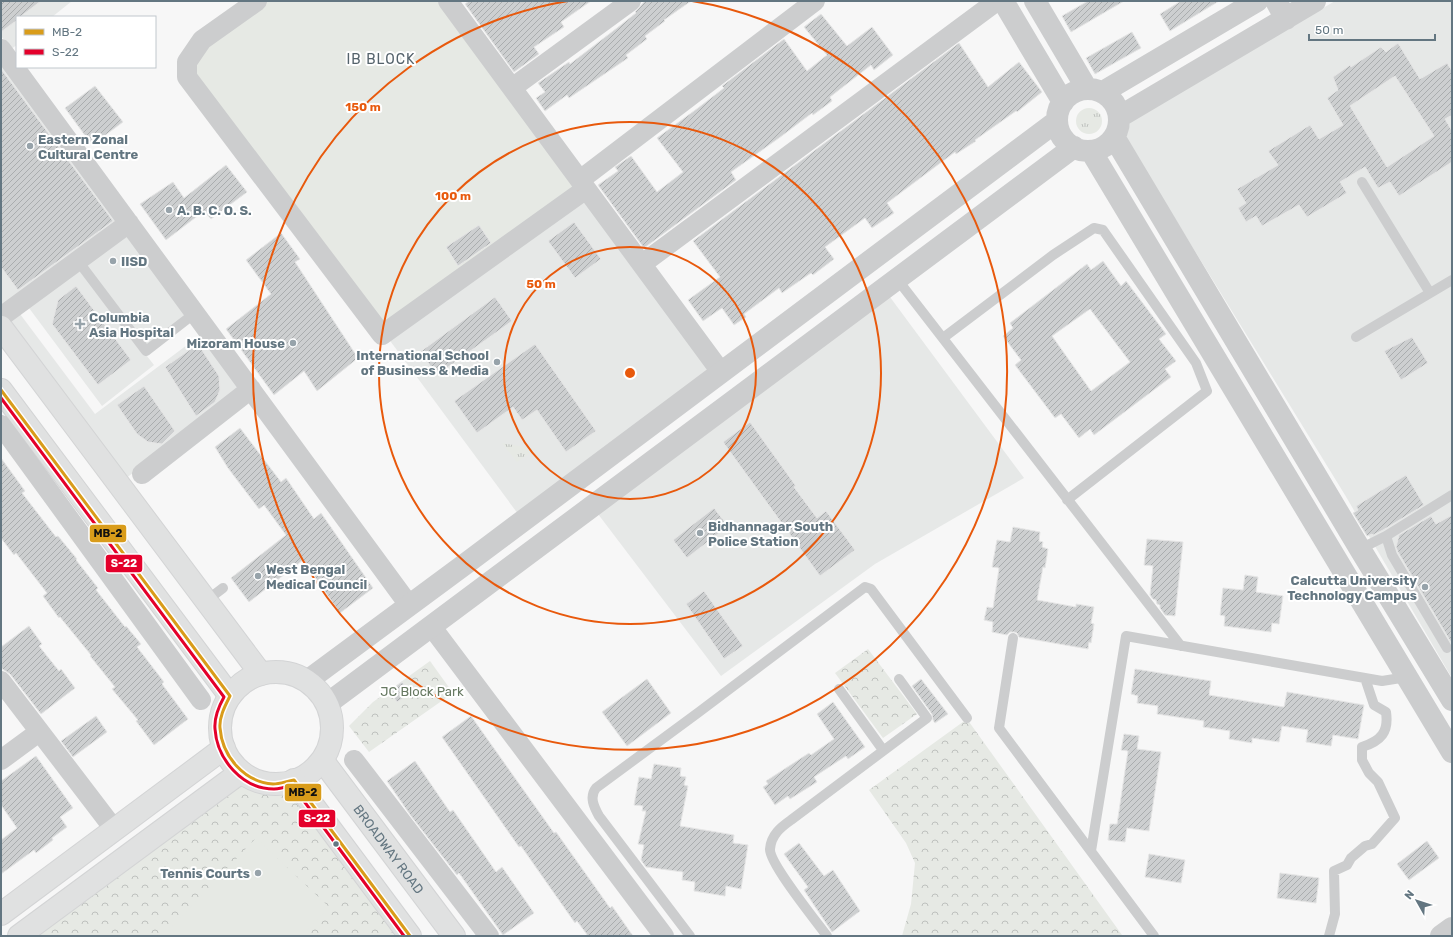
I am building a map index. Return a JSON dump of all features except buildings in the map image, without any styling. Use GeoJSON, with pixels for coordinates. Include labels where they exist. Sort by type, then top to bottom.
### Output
{"type":"FeatureCollection","features":[{"type":"Feature","properties":{"kind":"main road"},"geometry":{"type":"LineString","coordinates":[[1,327],[215,595],[261,674]]}},
{"type":"Feature","properties":{"kind":"main road"},"geometry":{"type":"LineString","coordinates":[[1,390],[230,696]]}},
{"type":"Feature","properties":{"kind":"main road"},"geometry":{"type":"LineString","coordinates":[[265,672],[285,672],[303,678],[319,691],[329,707],[332,726],[329,746],[323,761],[307,776],[273,784],[254,779],[241,772],[233,763],[224,748],[220,727],[224,708],[230,696],[247,679],[265,672]]}},
{"type":"Feature","properties":{"kind":"main road"},"geometry":{"type":"LineString","coordinates":[[1,914],[224,748]]}},
{"type":"Feature","properties":{"kind":"main road","name":"BROADWAY ROAD"},"geometry":{"type":"LineString","coordinates":[[323,761],[454,936]]}},
{"type":"Feature","properties":{"kind":"main road"},"geometry":{"type":"LineString","coordinates":[[19,936],[241,772]]}},
{"type":"Feature","properties":{"kind":"main road"},"geometry":{"type":"LineString","coordinates":[[294,780],[410,936]]}},
{"type":"Feature","properties":{"kind":"main road"},"geometry":{"type":"LineString","coordinates":[[52,876],[69,899]]}},
{"type":"Feature","properties":{"kind":"street"},"geometry":{"type":"LineString","coordinates":[[257,1],[202,40],[187,62],[187,77],[382,335],[583,185],[815,1]]}},
{"type":"Feature","properties":{"kind":"street"},"geometry":{"type":"LineString","coordinates":[[448,1],[721,372]]}},
{"type":"Feature","properties":{"kind":"street"},"geometry":{"type":"LineString","coordinates":[[512,88],[631,1]]}},
{"type":"Feature","properties":{"kind":"street"},"geometry":{"type":"LineString","coordinates":[[642,264],[997,1]]}},
{"type":"Feature","properties":{"kind":"street"},"geometry":{"type":"LineString","coordinates":[[1002,1],[1060,112]]}},
{"type":"Feature","properties":{"kind":"street"},"geometry":{"type":"LineString","coordinates":[[1035,1],[1095,90],[1113,100],[1118,109],[1117,127],[1112,140],[1104,147],[1082,149],[1069,145],[1062,137],[1058,127],[1060,112],[1067,97],[1076,91],[1095,90],[1257,1]]}},
{"type":"Feature","properties":{"kind":"street"},"geometry":{"type":"LineString","coordinates":[[1117,127],[1281,10],[1315,1]]}},
{"type":"Feature","properties":{"kind":"street"},"geometry":{"type":"LineString","coordinates":[[1,49],[410,605]]}},
{"type":"Feature","properties":{"kind":"street"},"geometry":{"type":"LineString","coordinates":[[307,681],[1003,162],[1060,112]]}},
{"type":"Feature","properties":{"kind":"street"},"geometry":{"type":"LineString","coordinates":[[1117,127],[1360,549],[1452,700]]}},
{"type":"Feature","properties":{"kind":"street"},"geometry":{"type":"LineString","coordinates":[[327,704],[1022,186],[1082,149]]}},
{"type":"Feature","properties":{"kind":"street"},"geometry":{"type":"LineString","coordinates":[[1082,149],[1452,752]]}},
{"type":"Feature","properties":{"kind":"street"},"geometry":{"type":"LineString","coordinates":[[1003,162],[1022,186]]}},
{"type":"Feature","properties":{"kind":"street"},"geometry":{"type":"LineString","coordinates":[[1,317],[129,223]]}},
{"type":"Feature","properties":{"kind":"street"},"geometry":{"type":"LineString","coordinates":[[794,318],[811,343]]}},
{"type":"Feature","properties":{"kind":"street"},"geometry":{"type":"LineString","coordinates":[[142,474],[251,389]]}},
{"type":"Feature","properties":{"kind":"street"},"geometry":{"type":"LineString","coordinates":[[1,425],[201,700]]}},
{"type":"Feature","properties":{"kind":"street"},"geometry":{"type":"LineString","coordinates":[[472,559],[490,583]]}},
{"type":"Feature","properties":{"kind":"street"},"geometry":{"type":"LineString","coordinates":[[431,626],[664,936]]}},
{"type":"Feature","properties":{"kind":"street"},"geometry":{"type":"LineString","coordinates":[[1,681],[114,829]]}},
{"type":"Feature","properties":{"kind":"street"},"geometry":{"type":"LineString","coordinates":[[1,760],[39,732]]}},
{"type":"Feature","properties":{"kind":"street"},"geometry":{"type":"LineString","coordinates":[[354,760],[489,936]]}},
{"type":"Feature","properties":{"kind":"street"},"geometry":{"type":"LineString","coordinates":[[1441,936],[1452,928]]}},
{"type":"Feature","properties":{"kind":"lane"},"geometry":{"type":"LineString","coordinates":[[1362,182],[1430,293]]}},
{"type":"Feature","properties":{"kind":"lane"},"geometry":{"type":"LineString","coordinates":[[942,338],[1053,255],[1094,228],[1103,230],[1196,363],[1206,391],[1067,500]]}},
{"type":"Feature","properties":{"kind":"lane"},"geometry":{"type":"LineString","coordinates":[[78,261],[146,351],[195,314]]}},
{"type":"Feature","properties":{"kind":"lane"},"geometry":{"type":"LineString","coordinates":[[897,279],[1181,646]]}},
{"type":"Feature","properties":{"kind":"lane"},"geometry":{"type":"LineString","coordinates":[[1356,337],[1452,280]]}},
{"type":"Feature","properties":{"kind":"lane"},"geometry":{"type":"LineString","coordinates":[[1360,549],[1386,536],[1452,495]]}},
{"type":"Feature","properties":{"kind":"lane"},"geometry":{"type":"LineString","coordinates":[[1386,536],[1392,555],[1447,648]]}},
{"type":"Feature","properties":{"kind":"lane"},"geometry":{"type":"LineString","coordinates":[[690,936],[599,816],[593,803],[592,795],[596,788],[865,587],[871,589],[967,718]]}},
{"type":"Feature","properties":{"kind":"lane"},"geometry":{"type":"LineString","coordinates":[[1091,851],[1126,636],[1382,681],[1407,677]]}},
{"type":"Feature","properties":{"kind":"lane"},"geometry":{"type":"LineString","coordinates":[[1013,638],[998,728],[1154,936]]}},
{"type":"Feature","properties":{"kind":"lane"},"geometry":{"type":"LineString","coordinates":[[1329,936],[1335,914],[1334,872],[1347,866],[1351,858],[1365,846],[1372,844],[1394,818],[1378,782],[1369,773],[1362,760],[1362,747],[1371,744],[1380,738],[1385,732],[1388,724],[1386,712],[1374,706],[1365,678]]}},
{"type":"Feature","properties":{"kind":"lane"},"geometry":{"type":"LineString","coordinates":[[827,936],[774,861],[770,850],[772,838],[786,824],[927,718],[899,679]]}},
{"type":"Feature","properties":{"kind":"lane"},"geometry":{"type":"LineString","coordinates":[[839,689],[883,750]]}},
{"type":"Feature","properties":{"kind":"shaded area"},"geometry":{"type":"Polygon","coordinates":[[[1,1],[72,1],[53,16],[16,16],[16,46],[11,49],[1,36],[1,1]]]}},
{"type":"Feature","properties":{"kind":"shaded area"},"geometry":{"type":"Polygon","coordinates":[[[1335,1],[1452,1],[1452,678],[1345,495],[1126,139],[1130,122],[1335,1]]]}},
{"type":"Feature","properties":{"kind":"shaded area"},"geometry":{"type":"Polygon","coordinates":[[[1,58],[188,312],[148,347],[76,255],[11,302],[95,414],[203,333],[242,388],[125,479],[1,315],[1,58]]]}},
{"type":"Feature","properties":{"kind":"shaded area"},"geometry":{"type":"Polygon","coordinates":[[[586,197],[713,370],[521,518],[388,338],[586,197]]]}},
{"type":"Feature","properties":{"kind":"shaded area","name":"Columbia Asia Hospital"},"geometry":{"type":"Polygon","coordinates":[[[77,267],[154,365],[102,406],[26,304],[77,267]]]}},
{"type":"Feature","properties":{"kind":"shaded area"},"geometry":{"type":"Polygon","coordinates":[[[887,293],[1024,478],[875,564],[721,676],[598,514],[887,293]]]}},
{"type":"Feature","properties":{"kind":"green space"},"geometry":{"type":"Polygon","coordinates":[[[263,1],[442,1],[577,187],[384,327],[195,77],[194,62],[207,44],[263,1]]]}},
{"type":"Feature","properties":{"kind":"green space"},"geometry":{"type":"Polygon","coordinates":[[[1089,108],[1098,112],[1102,121],[1098,130],[1089,134],[1080,130],[1076,121],[1080,112],[1089,108]]]}},
{"type":"Feature","properties":{"kind":"green space"},"geometry":{"type":"Polygon","coordinates":[[[502,443],[536,449],[517,462],[502,443]]]}},
{"type":"Feature","properties":{"kind":"green space"},"geometry":{"type":"Polygon","coordinates":[[[868,649],[917,714],[883,738],[835,673],[868,649]]]}},
{"type":"Feature","properties":{"kind":"green space","name":"JC Block Park"},"geometry":{"type":"Polygon","coordinates":[[[430,661],[453,693],[369,752],[349,726],[373,702],[430,661]]]}},
{"type":"Feature","properties":{"kind":"green space"},"geometry":{"type":"Polygon","coordinates":[[[967,719],[1122,935],[902,936],[911,904],[915,863],[906,843],[869,790],[967,719]]]}},
{"type":"Feature","properties":{"kind":"green space"},"geometry":{"type":"Polygon","coordinates":[[[239,779],[271,791],[292,788],[402,936],[32,936],[239,779]]]}},
{"type":"Feature","properties":{"kind":"green space","name":"Tennis Courts"},"geometry":{"type":"Polygon","coordinates":[[[256,838],[329,907],[302,936],[163,936],[256,838]]]}},
{"type":"Feature","properties":{"kind":"transit line","name":"MB-2"},"geometry":{"type":"LineString","coordinates":[[1,390],[230,696],[220,720],[220,728],[225,748],[236,766],[244,773],[262,782],[276,784],[294,780],[410,936]]}},
{"type":"Feature","properties":{"kind":"transit line","name":"S-22"},"geometry":{"type":"LineString","coordinates":[[1,398],[224,697],[217,712],[215,729],[217,740],[226,761],[242,778],[262,788],[274,789],[292,785],[404,936]]}},
{"type":"Feature","properties":{"kind":"place","name":"Eastern Zonal Cultural Centre"},"geometry":{"type":"Point","coordinates":[30,146]}},
{"type":"Feature","properties":{"kind":"place","name":"A. B. C. O. S."},"geometry":{"type":"Point","coordinates":[169,210]}},
{"type":"Feature","properties":{"kind":"place","name":"IISD"},"geometry":{"type":"Point","coordinates":[113,261]}},
{"type":"Feature","properties":{"kind":"place","name":"Columbia Asia Hospital"},"geometry":{"type":"Point","coordinates":[80,324]}},
{"type":"Feature","properties":{"kind":"place","name":"Mizoram House"},"geometry":{"type":"Point","coordinates":[293,343]}},
{"type":"Feature","properties":{"kind":"place","name":"International School of Business & Media"},"geometry":{"type":"Point","coordinates":[497,362]}},
{"type":"Feature","properties":{"kind":"place","name":"Bidhannagar South Police Station"},"geometry":{"type":"Point","coordinates":[700,533]}},
{"type":"Feature","properties":{"kind":"place","name":"West Bengal Medical Council"},"geometry":{"type":"Point","coordinates":[258,576]}},
{"type":"Feature","properties":{"kind":"place","name":"Calcutta University Technology Campus"},"geometry":{"type":"Point","coordinates":[1425,587]}},
{"type":"Feature","properties":{"kind":"place","name":"Tennis Courts"},"geometry":{"type":"Point","coordinates":[258,873]}},
{"type":"Feature","properties":{"kind":"district","name":"IB BLOCK"},"geometry":{"type":"Point","coordinates":[381,59]}}]}
